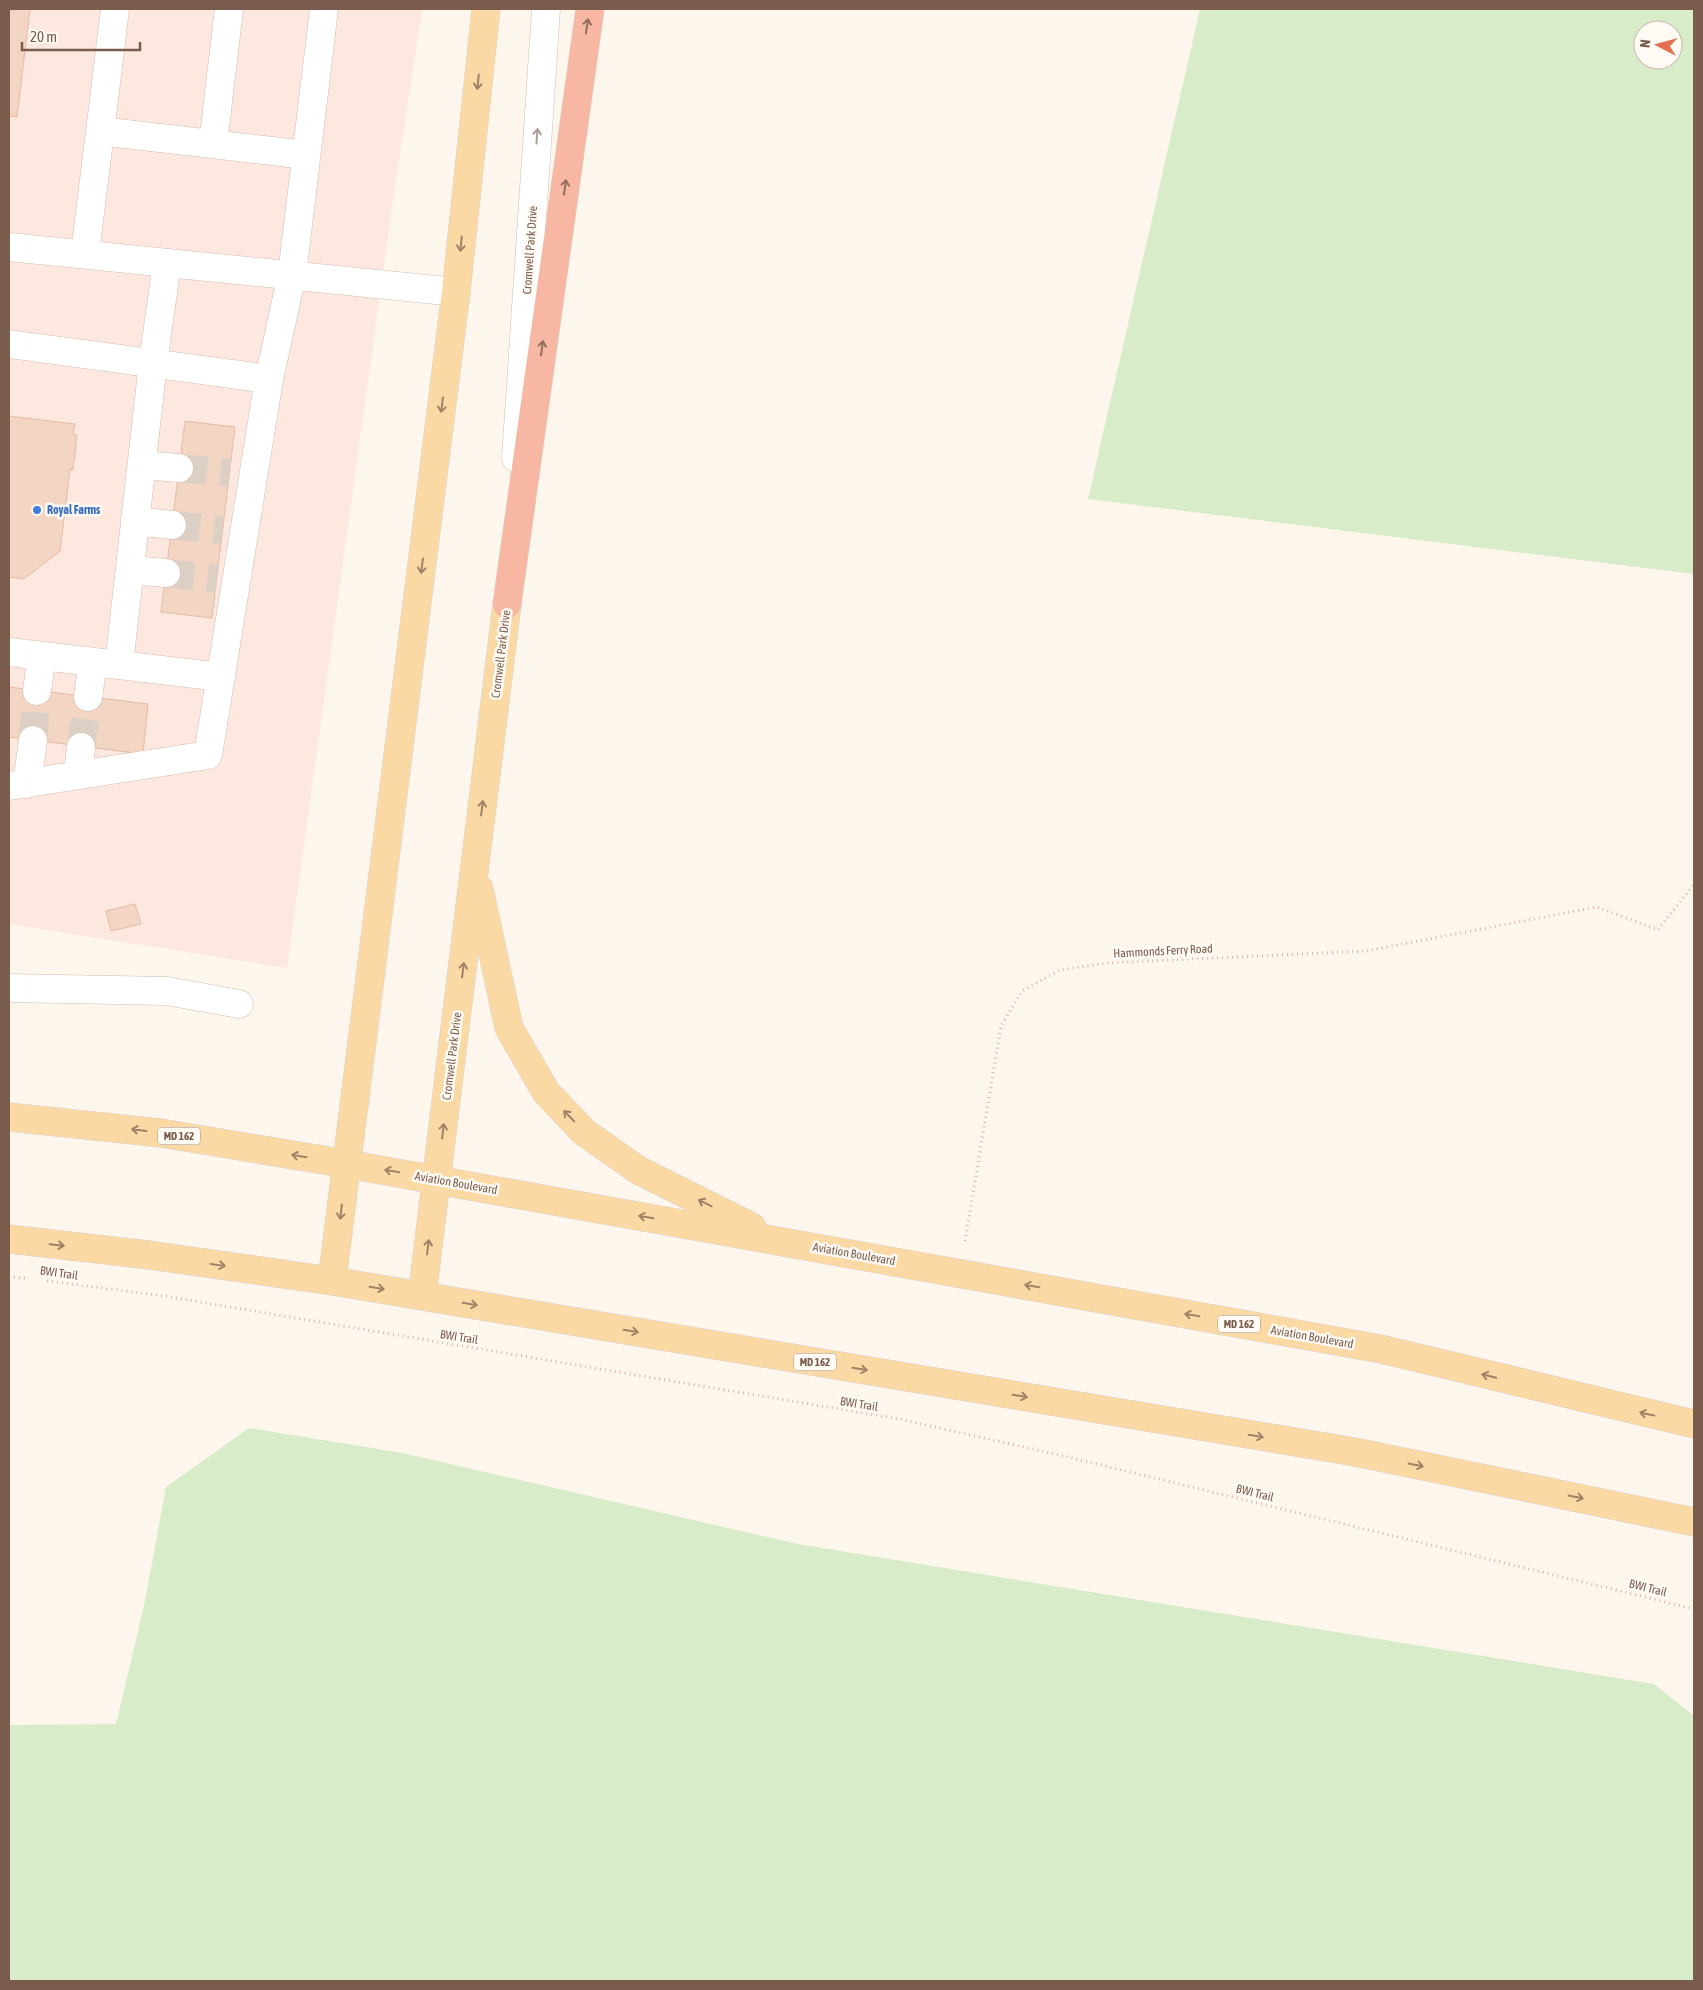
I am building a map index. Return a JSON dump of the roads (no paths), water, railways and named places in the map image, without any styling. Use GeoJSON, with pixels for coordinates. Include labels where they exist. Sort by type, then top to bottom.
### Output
{"type":"FeatureCollection","features":[{"type":"Feature","properties":{"kind":"highway"},"geometry":{"type":"LineString","coordinates":[[507,604],[590,9]]}},
{"type":"Feature","properties":{"kind":"main road"},"geometry":{"type":"LineString","coordinates":[[332,1281],[456,292],[486,9]]}},
{"type":"Feature","properties":{"kind":"main road","name":"Cromwell Park Drive"},"geometry":{"type":"LineString","coordinates":[[422,1296],[507,604]]}},
{"type":"Feature","properties":{"kind":"main road"},"geometry":{"type":"LineString","coordinates":[[475,869],[509,1028],[546,1092],[584,1132],[638,1170],[780,1241]]}},
{"type":"Feature","properties":{"kind":"main road","name":"Aviation Boulevard"},"geometry":{"type":"LineString","coordinates":[[9,1117],[161,1133],[437,1179],[1381,1349],[1694,1424]]}},
{"type":"Feature","properties":{"kind":"main road","name":"MD 162"},"geometry":{"type":"LineString","coordinates":[[9,1239],[149,1255],[332,1281],[1355,1452],[1694,1522]]}},
{"type":"Feature","properties":{"kind":"street"},"geometry":{"type":"LineString","coordinates":[[85,254],[115,9]]}},
{"type":"Feature","properties":{"kind":"street"},"geometry":{"type":"LineString","coordinates":[[212,144],[229,9]]}},
{"type":"Feature","properties":{"kind":"street"},"geometry":{"type":"LineString","coordinates":[[33,740],[18,785],[208,755],[220,677],[226,580],[233,531],[242,474],[269,379],[292,275],[324,9]]}},
{"type":"Feature","properties":{"kind":"street","name":"Cromwell Park Drive"},"geometry":{"type":"LineString","coordinates":[[507,604],[546,9]]}},
{"type":"Feature","properties":{"kind":"street"},"geometry":{"type":"LineString","coordinates":[[100,131],[306,155]]}},
{"type":"Feature","properties":{"kind":"street"},"geometry":{"type":"LineString","coordinates":[[9,247],[456,292]]}},
{"type":"Feature","properties":{"kind":"street"},"geometry":{"type":"LineString","coordinates":[[88,697],[106,663],[130,570],[153,363],[167,263]]}},
{"type":"Feature","properties":{"kind":"street"},"geometry":{"type":"LineString","coordinates":[[9,344],[269,379]]}},
{"type":"Feature","properties":{"kind":"street"},"geometry":{"type":"LineString","coordinates":[[142,465],[179,468]]}},
{"type":"Feature","properties":{"kind":"street"},"geometry":{"type":"LineString","coordinates":[[135,521],[172,525]]}},
{"type":"Feature","properties":{"kind":"street"},"geometry":{"type":"LineString","coordinates":[[130,570],[166,573]]}},
{"type":"Feature","properties":{"kind":"street"},"geometry":{"type":"LineString","coordinates":[[9,652],[220,677]]}},
{"type":"Feature","properties":{"kind":"street"},"geometry":{"type":"LineString","coordinates":[[37,690],[42,656]]}},
{"type":"Feature","properties":{"kind":"street"},"geometry":{"type":"LineString","coordinates":[[78,775],[81,746]]}},
{"type":"Feature","properties":{"kind":"street"},"geometry":{"type":"LineString","coordinates":[[9,988],[167,991],[239,1004]]}},
{"type":"Feature","properties":{"kind":"tunnel"},"geometry":{"type":"LineString","coordinates":[[179,468],[230,473]]}},
{"type":"Feature","properties":{"kind":"tunnel"},"geometry":{"type":"LineString","coordinates":[[172,525],[222,530]]}},
{"type":"Feature","properties":{"kind":"tunnel"},"geometry":{"type":"LineString","coordinates":[[166,573],[217,579]]}},
{"type":"Feature","properties":{"kind":"tunnel"},"geometry":{"type":"LineString","coordinates":[[33,740],[37,691]]}},
{"type":"Feature","properties":{"kind":"tunnel"},"geometry":{"type":"LineString","coordinates":[[81,747],[88,697]]}},
{"type":"Feature","properties":{"kind":"place","name":"Royal Farms"},"geometry":{"type":"Point","coordinates":[37,510]}}]}
